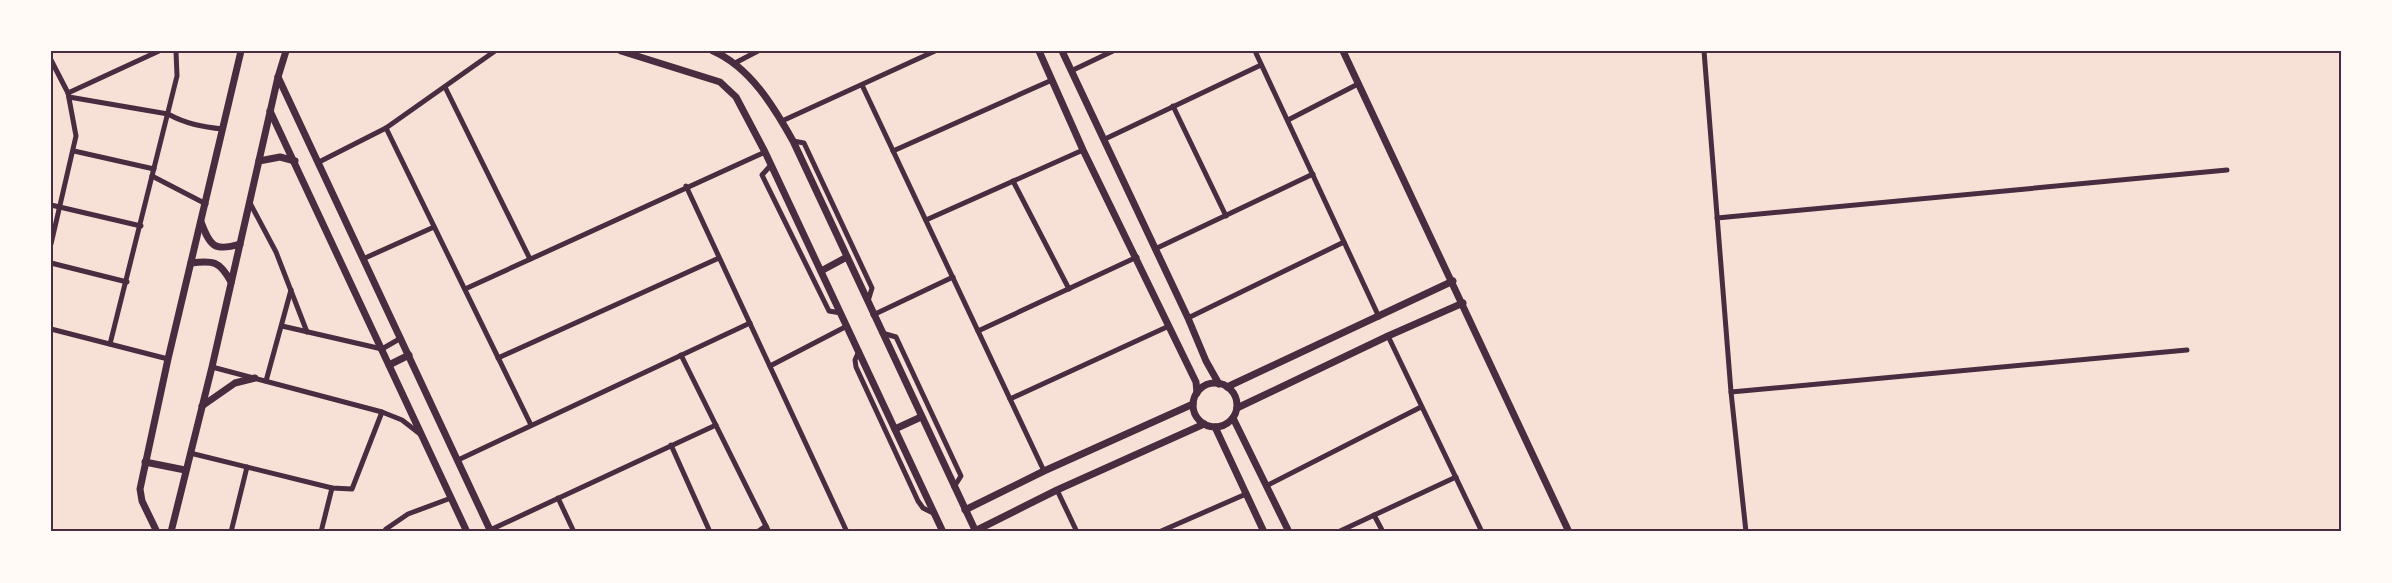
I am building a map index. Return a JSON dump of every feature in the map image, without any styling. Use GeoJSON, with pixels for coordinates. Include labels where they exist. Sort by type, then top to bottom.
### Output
{"type":"FeatureCollection","features":[{"type":"Feature","properties":{"kind":"street"},"geometry":{"type":"LineString","coordinates":[[68,95],[159,51]]}},
{"type":"Feature","properties":{"kind":"street"},"geometry":{"type":"LineString","coordinates":[[110,344],[177,76],[176,51]]}},
{"type":"Feature","properties":{"kind":"street"},"geometry":{"type":"LineString","coordinates":[[157,532],[142,501],[140,489],[190,263],[241,51]]}},
{"type":"Feature","properties":{"kind":"street"},"geometry":{"type":"LineString","coordinates":[[171,532],[286,51]]}},
{"type":"Feature","properties":{"kind":"street"},"geometry":{"type":"LineString","coordinates":[[319,162],[386,128],[495,51]]}},
{"type":"Feature","properties":{"kind":"street"},"geometry":{"type":"LineString","coordinates":[[621,51],[720,82],[736,97],[765,152],[944,532]]}},
{"type":"Feature","properties":{"kind":"street"},"geometry":{"type":"LineString","coordinates":[[713,51],[735,63],[758,87],[793,141],[975,531],[1057,490],[1204,424]]}},
{"type":"Feature","properties":{"kind":"street"},"geometry":{"type":"LineString","coordinates":[[735,63],[758,51]]}},
{"type":"Feature","properties":{"kind":"street"},"geometry":{"type":"LineString","coordinates":[[782,121],[935,51]]}},
{"type":"Feature","properties":{"kind":"street"},"geometry":{"type":"LineString","coordinates":[[1039,51],[1083,150],[1196,382],[1197,393],[1193,404],[1196,416],[1204,424],[1215,427],[1228,423],[1233,418],[1237,408],[1235,396],[1227,387],[1219,384],[1207,385],[1197,393]]}},
{"type":"Feature","properties":{"kind":"street"},"geometry":{"type":"LineString","coordinates":[[1062,51],[1105,139],[1206,361],[1219,384]]}},
{"type":"Feature","properties":{"kind":"street"},"geometry":{"type":"LineString","coordinates":[[1071,71],[1113,51]]}},
{"type":"Feature","properties":{"kind":"street"},"geometry":{"type":"LineString","coordinates":[[1255,51],[1379,317]]}},
{"type":"Feature","properties":{"kind":"street"},"geometry":{"type":"LineString","coordinates":[[1343,51],[1569,532]]}},
{"type":"Feature","properties":{"kind":"street"},"geometry":{"type":"LineString","coordinates":[[1704,51],[1731,392],[1746,532]]}},
{"type":"Feature","properties":{"kind":"street"},"geometry":{"type":"LineString","coordinates":[[51,60],[68,95],[76,136],[51,244]]}},
{"type":"Feature","properties":{"kind":"street"},"geometry":{"type":"LineString","coordinates":[[1105,139],[1261,65]]}},
{"type":"Feature","properties":{"kind":"street"},"geometry":{"type":"LineString","coordinates":[[278,77],[491,531],[716,424]]}},
{"type":"Feature","properties":{"kind":"street"},"geometry":{"type":"LineString","coordinates":[[893,151],[1052,80]]}},
{"type":"Feature","properties":{"kind":"street"},"geometry":{"type":"LineString","coordinates":[[1288,120],[1358,84]]}},
{"type":"Feature","properties":{"kind":"street"},"geometry":{"type":"LineString","coordinates":[[862,85],[1044,471]]}},
{"type":"Feature","properties":{"kind":"street"},"geometry":{"type":"LineString","coordinates":[[445,87],[530,259]]}},
{"type":"Feature","properties":{"kind":"street"},"geometry":{"type":"LineString","coordinates":[[68,95],[168,114],[182,122],[223,129]]}},
{"type":"Feature","properties":{"kind":"street"},"geometry":{"type":"LineString","coordinates":[[1173,106],[1226,216]]}},
{"type":"Feature","properties":{"kind":"street"},"geometry":{"type":"LineString","coordinates":[[270,111],[466,532]]}},
{"type":"Feature","properties":{"kind":"street"},"geometry":{"type":"LineString","coordinates":[[386,128],[531,425]]}},
{"type":"Feature","properties":{"kind":"street"},"geometry":{"type":"LineString","coordinates":[[793,141],[804,143],[872,288],[867,302]]}},
{"type":"Feature","properties":{"kind":"street"},"geometry":{"type":"LineString","coordinates":[[926,220],[1083,150]]}},
{"type":"Feature","properties":{"kind":"street"},"geometry":{"type":"LineString","coordinates":[[74,151],[153,172],[206,204]]}},
{"type":"Feature","properties":{"kind":"street"},"geometry":{"type":"LineString","coordinates":[[465,289],[686,186],[765,152]]}},
{"type":"Feature","properties":{"kind":"street"},"geometry":{"type":"LineString","coordinates":[[259,161],[280,157],[295,161]]}},
{"type":"Feature","properties":{"kind":"street"},"geometry":{"type":"LineString","coordinates":[[771,165],[762,175],[829,311],[841,313]]}},
{"type":"Feature","properties":{"kind":"street"},"geometry":{"type":"LineString","coordinates":[[1717,218],[2227,170]]}},
{"type":"Feature","properties":{"kind":"street"},"geometry":{"type":"LineString","coordinates":[[1155,249],[1313,174]]}},
{"type":"Feature","properties":{"kind":"street"},"geometry":{"type":"LineString","coordinates":[[1012,181],[1069,289]]}},
{"type":"Feature","properties":{"kind":"street"},"geometry":{"type":"LineString","coordinates":[[686,186],[847,532]]}},
{"type":"Feature","properties":{"kind":"street"},"geometry":{"type":"LineString","coordinates":[[250,203],[276,252],[307,332]]}},
{"type":"Feature","properties":{"kind":"street"},"geometry":{"type":"LineString","coordinates":[[51,205],[141,226]]}},
{"type":"Feature","properties":{"kind":"street"},"geometry":{"type":"LineString","coordinates":[[201,222],[213,246],[222,249],[240,244]]}},
{"type":"Feature","properties":{"kind":"street"},"geometry":{"type":"LineString","coordinates":[[364,258],[434,227]]}},
{"type":"Feature","properties":{"kind":"street"},"geometry":{"type":"LineString","coordinates":[[1188,318],[1344,242]]}},
{"type":"Feature","properties":{"kind":"street"},"geometry":{"type":"LineString","coordinates":[[821,271],[847,257]]}},
{"type":"Feature","properties":{"kind":"street"},"geometry":{"type":"LineString","coordinates":[[978,331],[1137,257]]}},
{"type":"Feature","properties":{"kind":"street"},"geometry":{"type":"LineString","coordinates":[[498,358],[719,258]]}},
{"type":"Feature","properties":{"kind":"street"},"geometry":{"type":"LineString","coordinates":[[190,263],[214,262],[224,269],[231,282]]}},
{"type":"Feature","properties":{"kind":"street"},"geometry":{"type":"LineString","coordinates":[[51,263],[127,282]]}},
{"type":"Feature","properties":{"kind":"street"},"geometry":{"type":"LineString","coordinates":[[873,315],[953,277]]}},
{"type":"Feature","properties":{"kind":"street"},"geometry":{"type":"LineString","coordinates":[[1227,387],[1453,281]]}},
{"type":"Feature","properties":{"kind":"street"},"geometry":{"type":"LineString","coordinates":[[266,381],[291,289]]}},
{"type":"Feature","properties":{"kind":"street"},"geometry":{"type":"LineString","coordinates":[[1237,408],[1463,303]]}},
{"type":"Feature","properties":{"kind":"street"},"geometry":{"type":"LineString","coordinates":[[458,460],[750,323]]}},
{"type":"Feature","properties":{"kind":"street"},"geometry":{"type":"LineString","coordinates":[[282,326],[382,349],[401,338]]}},
{"type":"Feature","properties":{"kind":"street"},"geometry":{"type":"LineString","coordinates":[[1010,399],[1169,326]]}},
{"type":"Feature","properties":{"kind":"street"},"geometry":{"type":"LineString","coordinates":[[770,366],[847,327]]}},
{"type":"Feature","properties":{"kind":"street"},"geometry":{"type":"LineString","coordinates":[[51,329],[168,359]]}},
{"type":"Feature","properties":{"kind":"street"},"geometry":{"type":"LineString","coordinates":[[881,332],[896,338],[962,476],[954,487]]}},
{"type":"Feature","properties":{"kind":"street"},"geometry":{"type":"LineString","coordinates":[[1388,336],[1482,532]]}},
{"type":"Feature","properties":{"kind":"street"},"geometry":{"type":"LineString","coordinates":[[1731,392],[2187,350]]}},
{"type":"Feature","properties":{"kind":"street"},"geometry":{"type":"LineString","coordinates":[[859,351],[856,355],[856,367],[918,501],[922,508],[935,514]]}},
{"type":"Feature","properties":{"kind":"street"},"geometry":{"type":"LineString","coordinates":[[389,365],[409,355]]}},
{"type":"Feature","properties":{"kind":"street"},"geometry":{"type":"LineString","coordinates":[[681,355],[770,532]]}},
{"type":"Feature","properties":{"kind":"street"},"geometry":{"type":"LineString","coordinates":[[212,367],[382,412],[402,420],[420,434]]}},
{"type":"Feature","properties":{"kind":"street"},"geometry":{"type":"LineString","coordinates":[[202,406],[235,383],[255,378]]}},
{"type":"Feature","properties":{"kind":"street"},"geometry":{"type":"LineString","coordinates":[[965,510],[1044,471],[1193,404]]}},
{"type":"Feature","properties":{"kind":"street"},"geometry":{"type":"LineString","coordinates":[[1266,486],[1421,407]]}},
{"type":"Feature","properties":{"kind":"street"},"geometry":{"type":"LineString","coordinates":[[190,453],[332,488],[352,489],[382,412]]}},
{"type":"Feature","properties":{"kind":"street"},"geometry":{"type":"LineString","coordinates":[[895,429],[921,417]]}},
{"type":"Feature","properties":{"kind":"street"},"geometry":{"type":"LineString","coordinates":[[1233,418],[1288,532]]}},
{"type":"Feature","properties":{"kind":"street"},"geometry":{"type":"LineString","coordinates":[[1215,427],[1264,532]]}},
{"type":"Feature","properties":{"kind":"street"},"geometry":{"type":"LineString","coordinates":[[671,445],[710,532]]}},
{"type":"Feature","properties":{"kind":"street"},"geometry":{"type":"LineString","coordinates":[[145,462],[185,470]]}},
{"type":"Feature","properties":{"kind":"street"},"geometry":{"type":"LineString","coordinates":[[231,532],[247,467]]}},
{"type":"Feature","properties":{"kind":"street"},"geometry":{"type":"LineString","coordinates":[[1338,532],[1456,477]]}},
{"type":"Feature","properties":{"kind":"street"},"geometry":{"type":"LineString","coordinates":[[321,532],[332,488]]}},
{"type":"Feature","properties":{"kind":"street"},"geometry":{"type":"LineString","coordinates":[[1057,490],[1077,532]]}},
{"type":"Feature","properties":{"kind":"street"},"geometry":{"type":"LineString","coordinates":[[1160,532],[1246,494]]}},
{"type":"Feature","properties":{"kind":"street"},"geometry":{"type":"LineString","coordinates":[[384,532],[408,514],[451,498]]}},
{"type":"Feature","properties":{"kind":"street"},"geometry":{"type":"LineString","coordinates":[[558,498],[574,532]]}},
{"type":"Feature","properties":{"kind":"street"},"geometry":{"type":"LineString","coordinates":[[1374,515],[1383,532]]}},
{"type":"Feature","properties":{"kind":"street"},"geometry":{"type":"LineString","coordinates":[[757,532],[766,526]]}}]}
